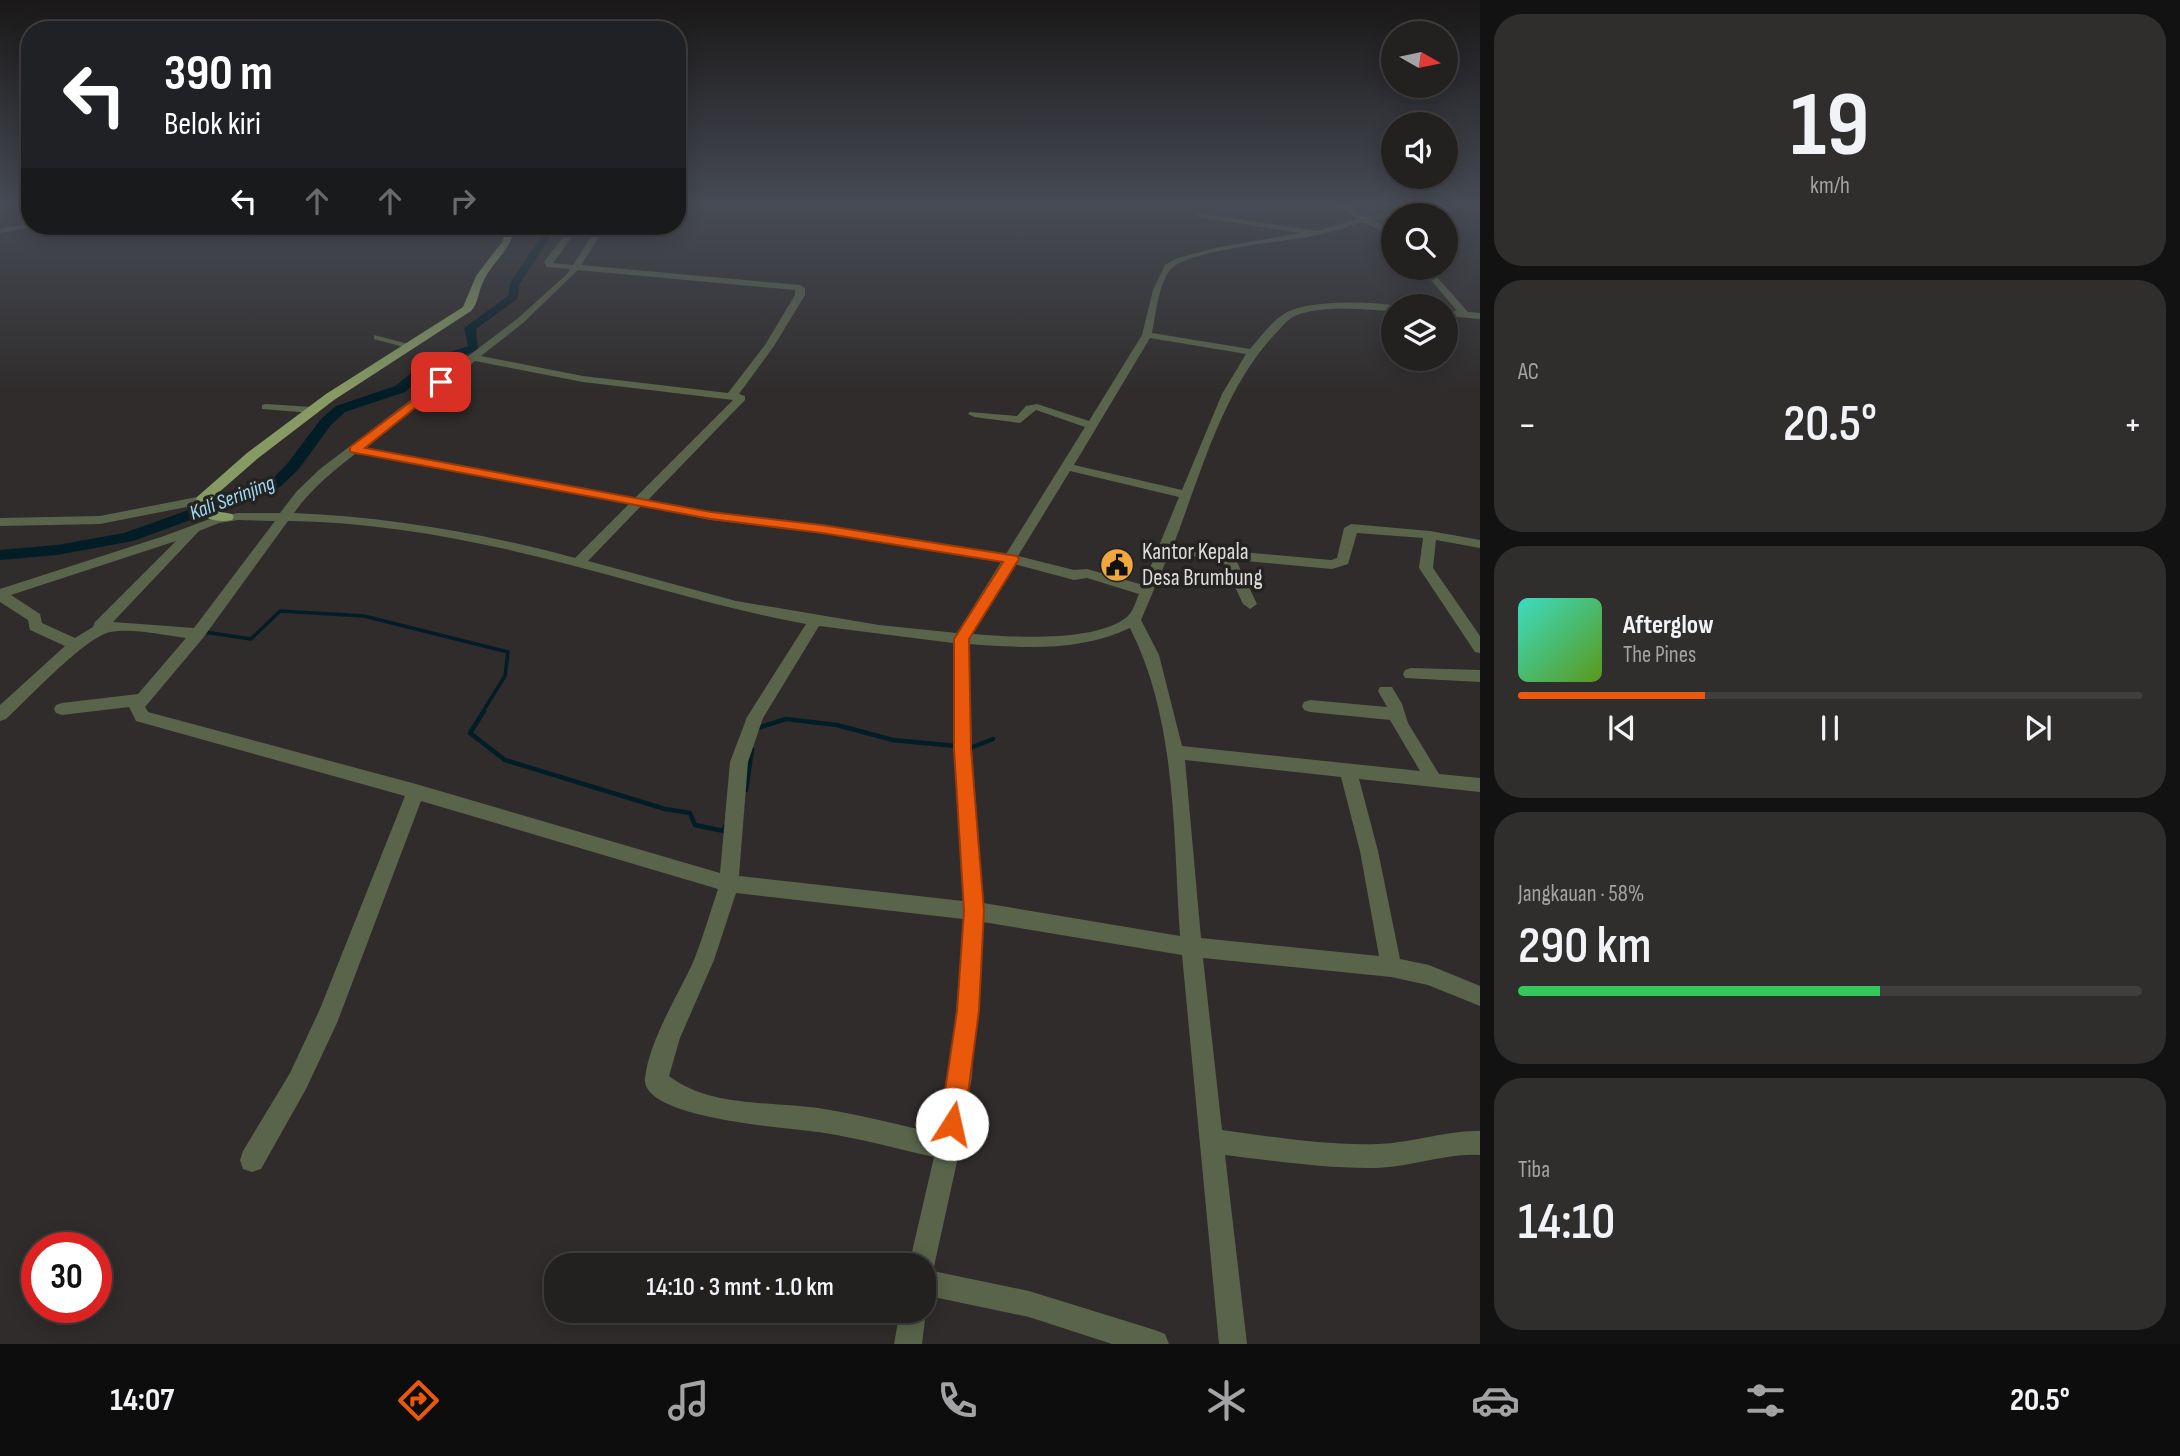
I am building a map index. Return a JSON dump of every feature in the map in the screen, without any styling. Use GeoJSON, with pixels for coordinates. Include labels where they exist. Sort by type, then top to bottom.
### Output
{"type":"FeatureCollection","features":[{"type":"Feature","properties":{"kind":"main road"},"geometry":{"type":"LineString","coordinates":[[227,517],[203,508],[253,456],[312,410],[472,305],[476,286],[488,269]]}},
{"type":"Feature","properties":{"kind":"street"},"geometry":{"type":"LineString","coordinates":[[732,396],[769,346],[800,295],[800,288],[575,269],[520,321],[314,480],[282,517],[199,632],[142,700],[137,708],[138,713],[158,722],[416,791],[729,884],[974,911],[1191,947],[1391,967],[1429,975],[1480,996]]}},
{"type":"Feature","properties":{"kind":"street"},"geometry":{"type":"LineString","coordinates":[[925,1253],[961,1076],[974,911],[963,747],[961,639],[1147,335],[1155,299],[1169,269]]}},
{"type":"Feature","properties":{"kind":"street"},"geometry":{"type":"LineString","coordinates":[[1434,280],[1465,315]]}},
{"type":"Feature","properties":{"kind":"street"},"geometry":{"type":"LineString","coordinates":[[0,594],[227,517],[282,517],[342,521],[516,547],[735,606],[815,621],[961,639],[1055,640],[1091,636],[1117,629],[1133,620],[1227,394],[1252,352],[1287,316],[1303,310],[1345,306],[1381,308]]}},
{"type":"Feature","properties":{"kind":"street"},"geometry":{"type":"LineString","coordinates":[[1458,314],[1480,316]]}},
{"type":"Feature","properties":{"kind":"street"},"geometry":{"type":"LineString","coordinates":[[1147,335],[1252,352]]}},
{"type":"Feature","properties":{"kind":"street"},"geometry":{"type":"LineString","coordinates":[[378,337],[411,346]]}},
{"type":"Feature","properties":{"kind":"street"},"geometry":{"type":"LineString","coordinates":[[473,357],[583,379],[741,398],[577,564]]}},
{"type":"Feature","properties":{"kind":"street"},"geometry":{"type":"LineString","coordinates":[[974,414],[1020,420],[1034,406],[1092,426]]}},
{"type":"Feature","properties":{"kind":"street"},"geometry":{"type":"LineString","coordinates":[[267,407],[312,410]]}},
{"type":"Feature","properties":{"kind":"street"},"geometry":{"type":"LineString","coordinates":[[355,450],[711,516],[822,529],[1012,559],[1074,575],[1087,573],[1147,591]]}},
{"type":"Feature","properties":{"kind":"street"},"geometry":{"type":"LineString","coordinates":[[1067,467],[1185,495]]}},
{"type":"Feature","properties":{"kind":"street"},"geometry":{"type":"LineString","coordinates":[[0,522],[100,520],[203,508]]}},
{"type":"Feature","properties":{"kind":"street"},"geometry":{"type":"LineString","coordinates":[[1163,549],[1332,565],[1343,561],[1351,528],[1430,535],[1480,544]]}},
{"type":"Feature","properties":{"kind":"street"},"geometry":{"type":"LineString","coordinates":[[0,715],[75,645],[102,628],[195,530]]}},
{"type":"Feature","properties":{"kind":"street"},"geometry":{"type":"LineString","coordinates":[[1430,535],[1426,568],[1480,648]]}},
{"type":"Feature","properties":{"kind":"street"},"geometry":{"type":"LineString","coordinates":[[1227,555],[1250,604]]}},
{"type":"Feature","properties":{"kind":"street"},"geometry":{"type":"LineString","coordinates":[[0,594],[35,618],[35,626],[75,645]]}},
{"type":"Feature","properties":{"kind":"street"},"geometry":{"type":"LineString","coordinates":[[1133,620],[1151,655],[1174,752],[1191,947],[1233,1344]]}},
{"type":"Feature","properties":{"kind":"street"},"geometry":{"type":"LineString","coordinates":[[815,621],[755,717],[739,762],[729,884],[704,960],[669,1036],[656,1080],[674,1094],[718,1108],[824,1121],[948,1148]]}},
{"type":"Feature","properties":{"kind":"street"},"geometry":{"type":"LineString","coordinates":[[102,628],[121,626],[199,632]]}},
{"type":"Feature","properties":{"kind":"street"},"geometry":{"type":"LineString","coordinates":[[1411,674],[1480,676]]}},
{"type":"Feature","properties":{"kind":"street"},"geometry":{"type":"LineString","coordinates":[[1386,691],[1394,704],[1395,714],[1434,780]]}},
{"type":"Feature","properties":{"kind":"street"},"geometry":{"type":"LineString","coordinates":[[62,709],[142,700]]}},
{"type":"Feature","properties":{"kind":"street"},"geometry":{"type":"LineString","coordinates":[[1310,706],[1395,714]]}},
{"type":"Feature","properties":{"kind":"street"},"geometry":{"type":"LineString","coordinates":[[1174,752],[1480,785]]}},
{"type":"Feature","properties":{"kind":"street"},"geometry":{"type":"LineString","coordinates":[[1348,771],[1369,851],[1391,967]]}},
{"type":"Feature","properties":{"kind":"street"},"geometry":{"type":"LineString","coordinates":[[252,1160],[298,1081],[329,1015],[416,791]]}},
{"type":"Feature","properties":{"kind":"street"},"geometry":{"type":"LineString","coordinates":[[1211,1141],[1310,1153],[1380,1156],[1456,1142],[1480,1143]]}},
{"type":"Feature","properties":{"kind":"street"},"geometry":{"type":"LineString","coordinates":[[936,1285],[1029,1304],[1155,1344]]}},
{"type":"Feature","properties":{"kind":"street"},"geometry":{"type":"LineString","coordinates":[[908,1344],[911,1323]]}},
{"type":"Feature","properties":{"kind":"waterway","name":"Kali Serinjing"},"geometry":{"type":"LineString","coordinates":[[0,555],[57,550],[127,537],[275,484],[293,467],[326,422],[341,409],[357,401],[400,389],[433,363],[474,347],[470,328],[513,297],[515,283],[525,269]]}},
{"type":"Feature","properties":{"kind":"waterway"},"geometry":{"type":"LineString","coordinates":[[204,632],[251,639],[280,611],[364,616],[508,652],[505,676],[482,713]]}},
{"type":"Feature","properties":{"kind":"waterway"},"geometry":{"type":"LineString","coordinates":[[484,711],[470,733],[505,760],[665,809],[690,813],[695,825],[724,831],[725,826]]}},
{"type":"Feature","properties":{"kind":"waterway"},"geometry":{"type":"LineString","coordinates":[[758,728],[786,719],[837,725],[893,740],[956,746]]}},
{"type":"Feature","properties":{"kind":"waterway"},"geometry":{"type":"LineString","coordinates":[[970,748],[993,739]]}},
{"type":"Feature","properties":{"kind":"waterway"},"geometry":{"type":"LineString","coordinates":[[746,790],[752,749]]}},
{"type":"Feature","properties":{"kind":"place","name":"Kantor Kepala Desa Brumbung"},"geometry":{"type":"Point","coordinates":[1117,565]}},
{"type":"Feature","properties":{"kind":"route"},"geometry":{"type":"LineString","coordinates":[[441,382],[355,450],[589,491],[711,516],[822,529],[1012,559],[961,639],[963,749],[974,911],[968,1011],[961,1076],[952,1124]]}}]}
